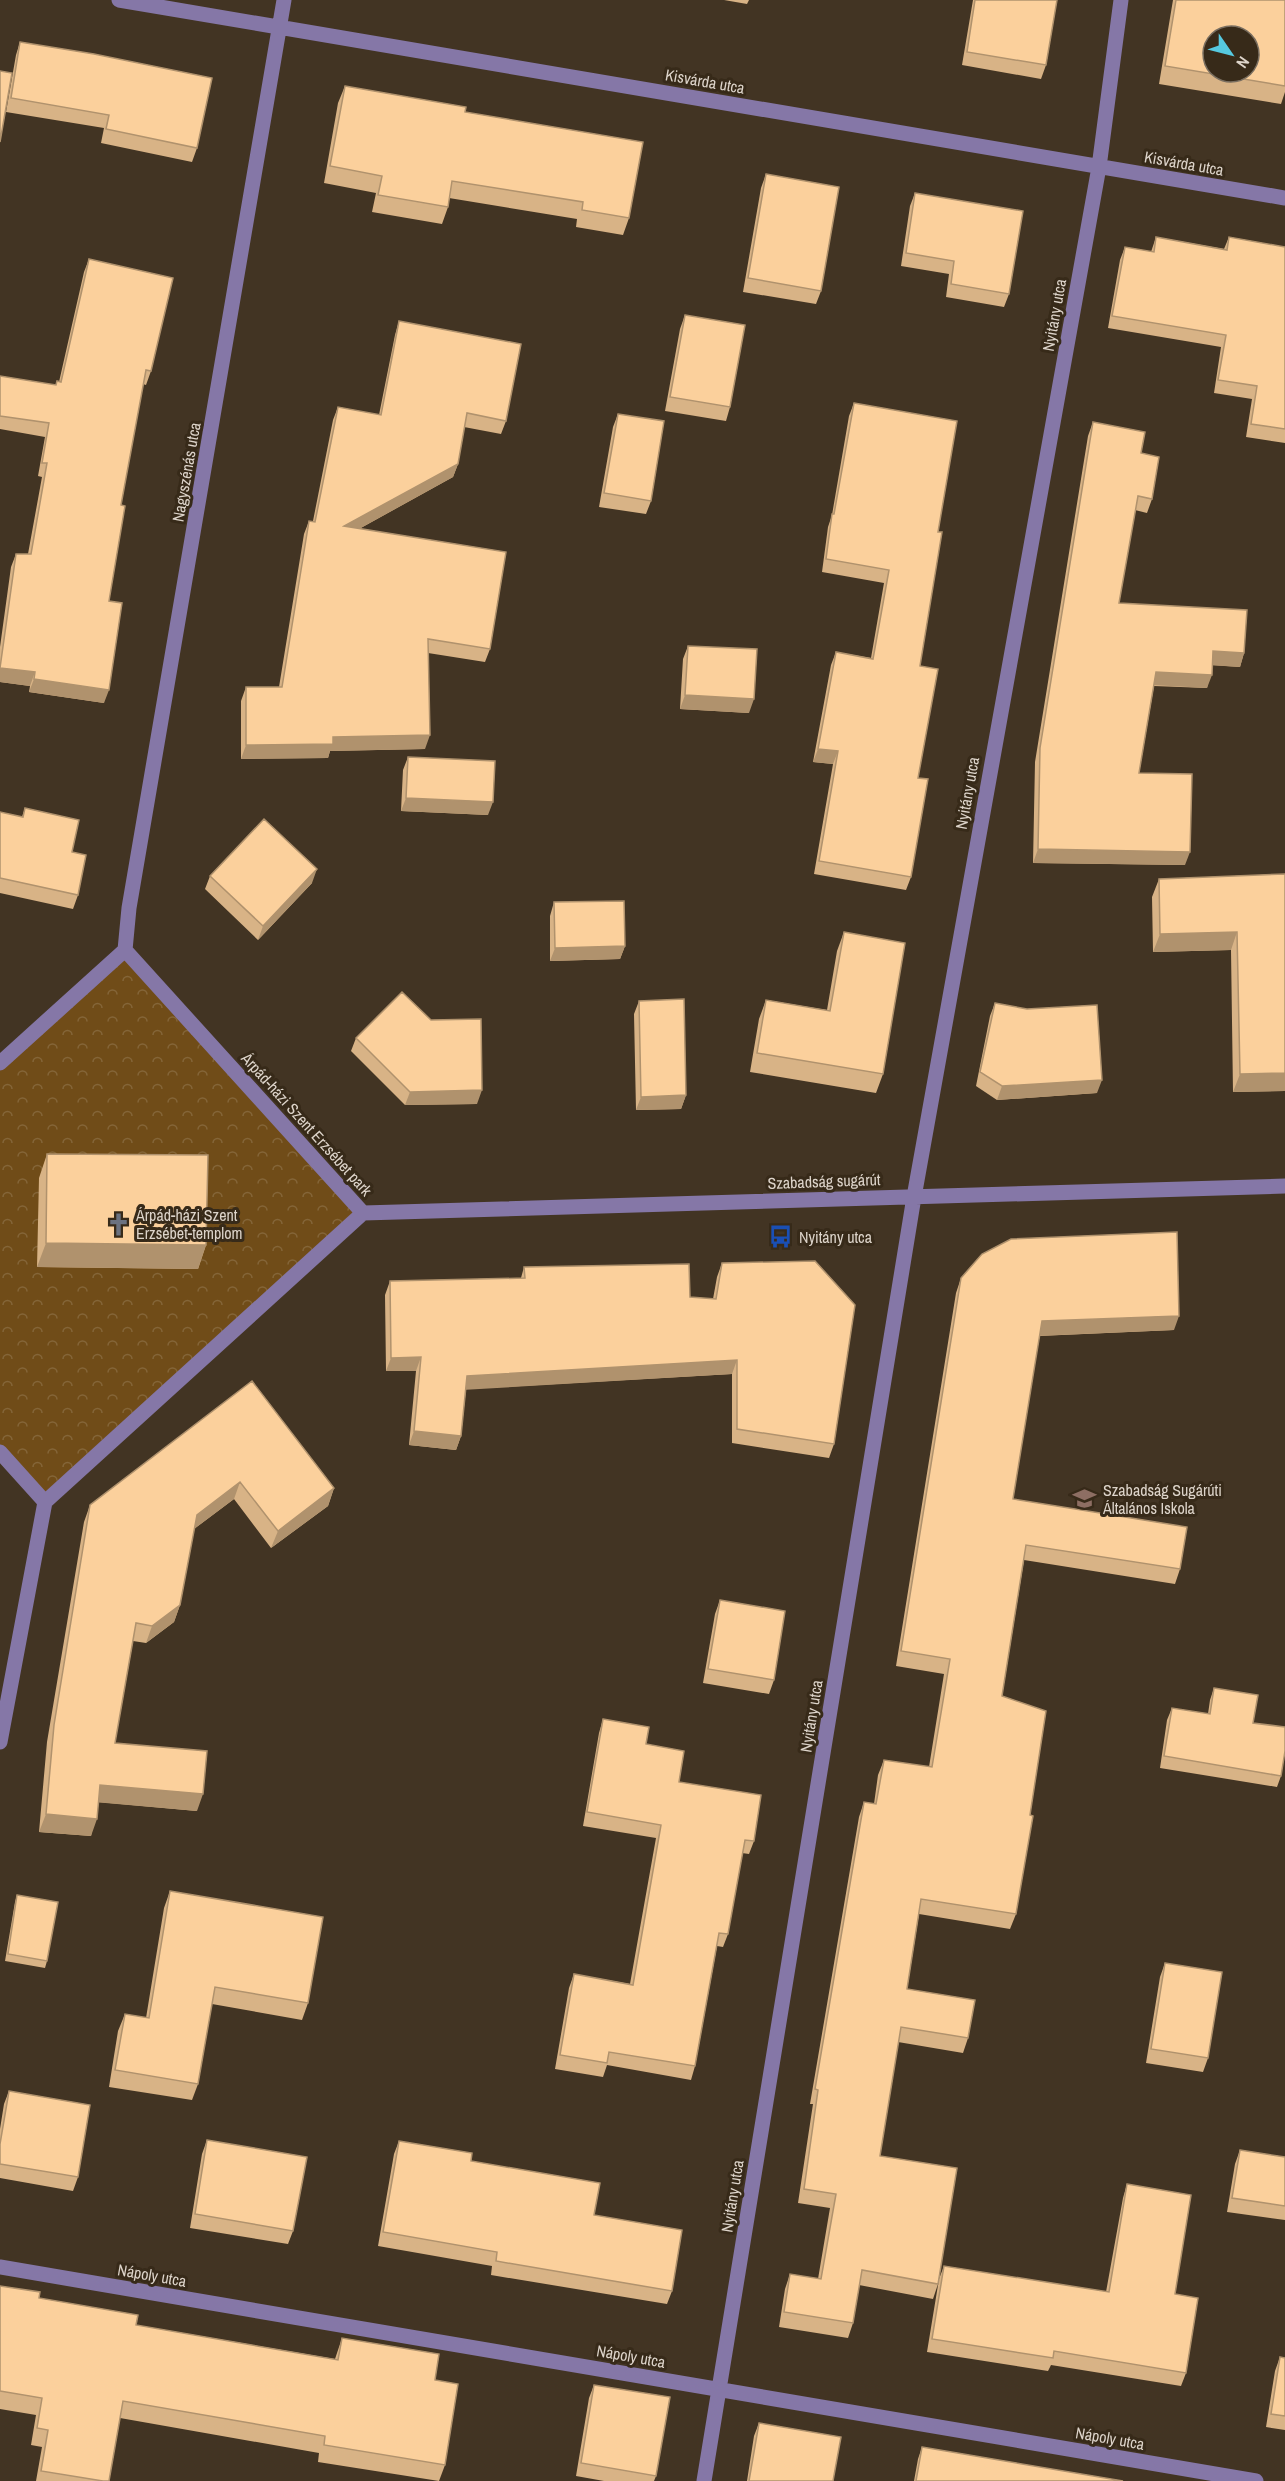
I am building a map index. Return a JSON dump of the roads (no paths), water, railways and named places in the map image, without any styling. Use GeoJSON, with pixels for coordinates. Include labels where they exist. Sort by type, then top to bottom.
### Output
{"type":"FeatureCollection","features":[{"type":"Feature","properties":{"kind":"street","name":"Kisvárda utca"},"geometry":{"type":"LineString","coordinates":[[119,0],[1285,198]]}},
{"type":"Feature","properties":{"kind":"street","name":"Nagyszénás utca"},"geometry":{"type":"LineString","coordinates":[[125,950],[131,896],[284,0]]}},
{"type":"Feature","properties":{"kind":"street","name":"Nyitány utca"},"geometry":{"type":"LineString","coordinates":[[704,2481],[914,1197],[1099,166],[1121,0]]}},
{"type":"Feature","properties":{"kind":"street"},"geometry":{"type":"LineString","coordinates":[[0,1063],[125,950]]}},
{"type":"Feature","properties":{"kind":"street","name":"Árpád-házi Szent Erzsébet park"},"geometry":{"type":"LineString","coordinates":[[45,1502],[363,1213],[125,950]]}},
{"type":"Feature","properties":{"kind":"street","name":"Szabadság sugárút"},"geometry":{"type":"LineString","coordinates":[[363,1213],[1285,1186]]}},
{"type":"Feature","properties":{"kind":"street"},"geometry":{"type":"LineString","coordinates":[[0,1452],[45,1502],[0,1742]]}},
{"type":"Feature","properties":{"kind":"street","name":"Nápoly utca"},"geometry":{"type":"LineString","coordinates":[[0,2267],[1256,2481]]}},
{"type":"Feature","properties":{"kind":"place","name":"Árpád-házi Szent Erzsébet-templom"},"geometry":{"type":"Point","coordinates":[118,1224]}},
{"type":"Feature","properties":{"kind":"place","name":"Nyitány utca"},"geometry":{"type":"Point","coordinates":[781,1237]}},
{"type":"Feature","properties":{"kind":"place","name":"Szabadság Sugárúti Általános Iskola"},"geometry":{"type":"Point","coordinates":[1085,1499]}}]}
